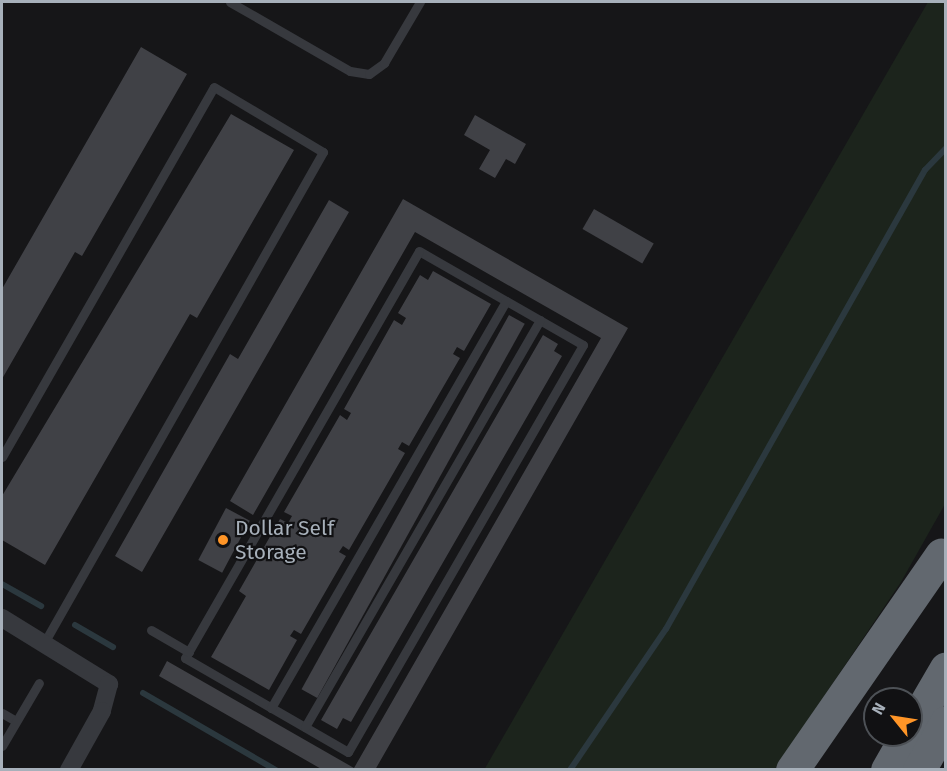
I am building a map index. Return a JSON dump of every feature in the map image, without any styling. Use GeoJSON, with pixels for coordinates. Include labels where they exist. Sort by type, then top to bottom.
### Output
{"type":"FeatureCollection","features":[{"type":"Feature","properties":{"kind":"highway"},"geometry":{"type":"LineString","coordinates":[[792,770],[943,551]]}},
{"type":"Feature","properties":{"kind":"highway"},"geometry":{"type":"LineString","coordinates":[[817,770],[943,551]]}},
{"type":"Feature","properties":{"kind":"highway"},"geometry":{"type":"LineString","coordinates":[[923,707],[945,668]]}},
{"type":"Feature","properties":{"kind":"highway"},"geometry":{"type":"LineString","coordinates":[[919,770],[945,722]]}},
{"type":"Feature","properties":{"kind":"highway"},"geometry":{"type":"LineString","coordinates":[[887,770],[900,747]]}},
{"type":"Feature","properties":{"kind":"street"},"geometry":{"type":"LineString","coordinates":[[2,618],[109,684],[102,711],[69,770]]}},
{"type":"Feature","properties":{"kind":"lane"},"geometry":{"type":"LineString","coordinates":[[230,2],[350,71],[369,74],[384,63],[420,2]]}},
{"type":"Feature","properties":{"kind":"lane"},"geometry":{"type":"LineString","coordinates":[[2,457],[213,87],[323,152],[44,643]]}},
{"type":"Feature","properties":{"kind":"lane"},"geometry":{"type":"LineString","coordinates":[[419,251],[540,320],[583,345],[348,752],[185,658],[419,251]]}},
{"type":"Feature","properties":{"kind":"lane"},"geometry":{"type":"LineString","coordinates":[[271,708],[506,300]]}},
{"type":"Feature","properties":{"kind":"lane"},"geometry":{"type":"LineString","coordinates":[[305,727],[540,320]]}},
{"type":"Feature","properties":{"kind":"lane"},"geometry":{"type":"LineString","coordinates":[[151,630],[189,652]]}},
{"type":"Feature","properties":{"kind":"lane"},"geometry":{"type":"LineString","coordinates":[[2,746],[39,682]]}},
{"type":"Feature","properties":{"kind":"lane"},"geometry":{"type":"LineString","coordinates":[[2,713],[16,721]]}},
{"type":"Feature","properties":{"kind":"shaded area"},"geometry":{"type":"Polygon","coordinates":[[[928,2],[945,2],[945,504],[901,582],[775,769],[484,770],[928,2]]]}},
{"type":"Feature","properties":{"kind":"building"},"geometry":{"type":"Polygon","coordinates":[[[141,47],[187,74],[82,256],[75,252],[2,379],[2,289],[141,47]]]}},
{"type":"Feature","properties":{"kind":"building"},"geometry":{"type":"Polygon","coordinates":[[[231,114],[294,150],[197,318],[190,314],[45,565],[2,540],[2,496],[231,114]]]}},
{"type":"Feature","properties":{"kind":"building"},"geometry":{"type":"Polygon","coordinates":[[[475,115],[526,144],[515,164],[506,159],[495,178],[479,169],[490,150],[464,135],[475,115]]]}},
{"type":"Feature","properties":{"kind":"building"},"geometry":{"type":"Polygon","coordinates":[[[403,199],[628,328],[375,770],[323,770],[159,676],[167,661],[354,768],[601,338],[415,232],[253,515],[230,501],[403,199]]]}},
{"type":"Feature","properties":{"kind":"building"},"geometry":{"type":"Polygon","coordinates":[[[329,200],[349,212],[142,572],[115,556],[230,354],[238,359],[329,200]]]}},
{"type":"Feature","properties":{"kind":"building"},"geometry":{"type":"Polygon","coordinates":[[[594,209],[654,244],[642,263],[582,229],[594,209]]]}},
{"type":"Feature","properties":{"kind":"building"},"geometry":{"type":"Polygon","coordinates":[[[433,271],[491,304],[464,351],[457,347],[453,354],[460,358],[409,446],[402,442],[398,449],[405,453],[349,550],[343,546],[339,552],[346,556],[301,634],[294,630],[290,636],[297,640],[269,690],[211,657],[246,596],[239,591],[280,519],[288,523],[292,516],[284,512],[340,415],[347,420],[351,413],[344,409],[394,320],[402,325],[406,318],[398,313],[420,275],[428,280],[433,271]]]}},
{"type":"Feature","properties":{"kind":"building"},"geometry":{"type":"Polygon","coordinates":[[[509,315],[525,324],[317,698],[302,689],[509,315]]]}},
{"type":"Feature","properties":{"kind":"building"},"geometry":{"type":"Polygon","coordinates":[[[543,335],[558,344],[554,351],[562,356],[351,722],[343,718],[337,729],[321,720],[543,335]]]}},
{"type":"Feature","properties":{"kind":"building","name":"Dollar Self Storage"},"geometry":{"type":"Polygon","coordinates":[[[226,508],[250,521],[222,573],[198,560],[226,508]]]}},
{"type":"Feature","properties":{"kind":"waterway"},"geometry":{"type":"LineString","coordinates":[[570,770],[666,629],[925,170],[946,148]]}},
{"type":"Feature","properties":{"kind":"waterway"},"geometry":{"type":"LineString","coordinates":[[2,584],[41,606]]}},
{"type":"Feature","properties":{"kind":"waterway"},"geometry":{"type":"LineString","coordinates":[[75,625],[113,647]]}},
{"type":"Feature","properties":{"kind":"waterway"},"geometry":{"type":"LineString","coordinates":[[143,693],[276,770]]}},
{"type":"Feature","properties":{"kind":"place","name":"Dollar Self Storage"},"geometry":{"type":"Point","coordinates":[223,540]}}]}
